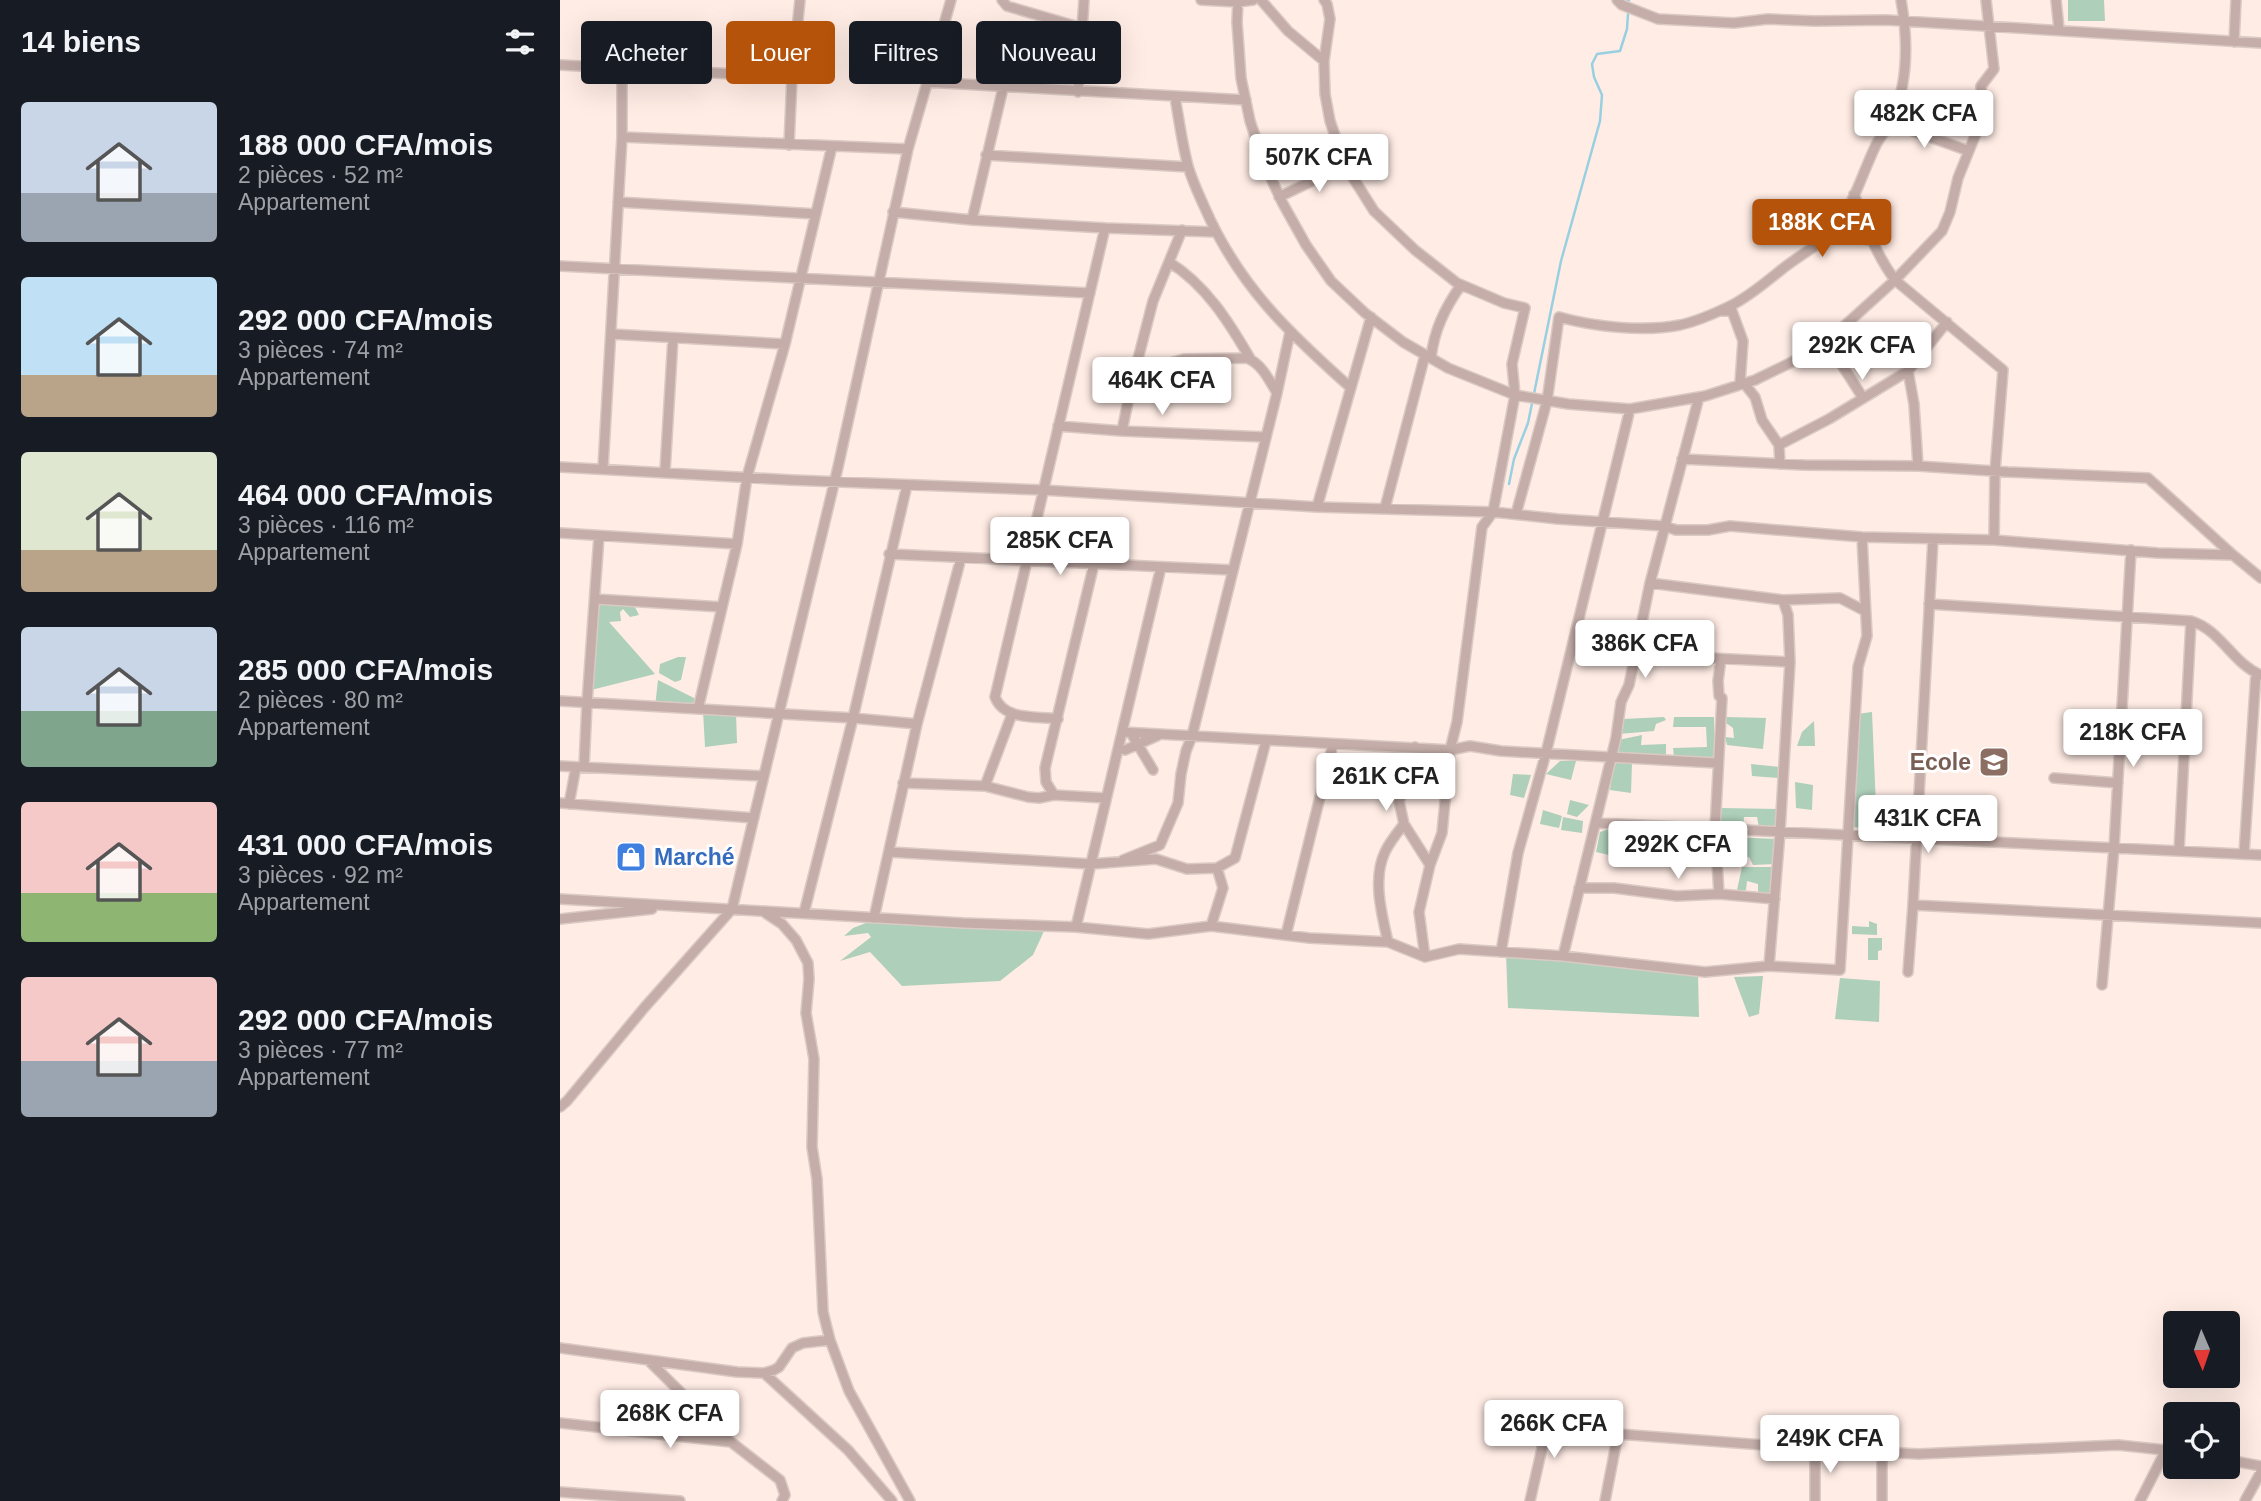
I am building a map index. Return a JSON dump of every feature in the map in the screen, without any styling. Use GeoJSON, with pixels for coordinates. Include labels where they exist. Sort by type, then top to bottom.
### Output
{"type":"FeatureCollection","features":[{"type":"Feature","properties":{"kind":"street"},"geometry":{"type":"LineString","coordinates":[[798,21],[800,0]]}},
{"type":"Feature","properties":{"kind":"street"},"geometry":{"type":"LineString","coordinates":[[945,21],[951,0]]}},
{"type":"Feature","properties":{"kind":"street"},"geometry":{"type":"LineString","coordinates":[[1002,0],[1007,6],[1056,21]]}},
{"type":"Feature","properties":{"kind":"street"},"geometry":{"type":"LineString","coordinates":[[1083,21],[1084,0]]}},
{"type":"Feature","properties":{"kind":"street"},"geometry":{"type":"LineString","coordinates":[[1201,0],[1253,0]]}},
{"type":"Feature","properties":{"kind":"street"},"geometry":{"type":"LineString","coordinates":[[1261,0],[1288,31],[1324,61]]}},
{"type":"Feature","properties":{"kind":"street"},"geometry":{"type":"LineString","coordinates":[[1324,0],[1330,19],[1324,61],[1325,96],[1330,121],[1345,165],[1374,211],[1415,250],[1461,285],[1504,303],[1525,308],[1512,364],[1515,395],[1493,512],[1482,527],[1458,722],[1450,750],[1442,833],[1430,865],[1419,912],[1425,957]]}},
{"type":"Feature","properties":{"kind":"street"},"geometry":{"type":"LineString","coordinates":[[1617,0],[1622,5],[1658,19],[1734,23],[1768,19],[1905,22],[2261,43]]}},
{"type":"Feature","properties":{"kind":"street"},"geometry":{"type":"LineString","coordinates":[[1516,514],[1547,401],[1559,317],[1603,326],[1681,325],[1735,303],[1765,284],[1829,235],[1843,218],[1875,146],[1891,123],[1896,107],[1906,55],[1901,0]]}},
{"type":"Feature","properties":{"kind":"street"},"geometry":{"type":"LineString","coordinates":[[1238,1],[1241,78],[1250,121],[1279,197],[1306,245],[1331,281],[1403,342],[1448,368],[1515,395],[1568,404],[1630,409],[1699,397],[1755,380],[1792,362],[1826,340],[1895,280],[1942,231],[1950,212],[1958,178],[1983,116],[1980,86],[1994,69],[1986,0]]}},
{"type":"Feature","properties":{"kind":"street"},"geometry":{"type":"LineString","coordinates":[[2056,0],[2059,29]]}},
{"type":"Feature","properties":{"kind":"street"},"geometry":{"type":"LineString","coordinates":[[2234,42],[2236,0]]}},
{"type":"Feature","properties":{"kind":"street"},"geometry":{"type":"LineString","coordinates":[[560,65],[581,66]]}},
{"type":"Feature","properties":{"kind":"street"},"geometry":{"type":"LineString","coordinates":[[603,468],[622,137],[622,84]]}},
{"type":"Feature","properties":{"kind":"street"},"geometry":{"type":"LineString","coordinates":[[789,145],[792,84]]}},
{"type":"Feature","properties":{"kind":"street"},"geometry":{"type":"LineString","coordinates":[[560,1107],[732,909],[834,481],[908,149],[925,84]]}},
{"type":"Feature","properties":{"kind":"street"},"geometry":{"type":"LineString","coordinates":[[952,84],[1246,100]]}},
{"type":"Feature","properties":{"kind":"street"},"geometry":{"type":"LineString","coordinates":[[1078,92],[1079,84]]}},
{"type":"Feature","properties":{"kind":"street"},"geometry":{"type":"LineString","coordinates":[[972,220],[1003,88]]}},
{"type":"Feature","properties":{"kind":"street"},"geometry":{"type":"LineString","coordinates":[[1175,97],[1188,167],[1215,232],[1239,272],[1269,311],[1351,388]]}},
{"type":"Feature","properties":{"kind":"street"},"geometry":{"type":"LineString","coordinates":[[1891,123],[1969,151]]}},
{"type":"Feature","properties":{"kind":"street"},"geometry":{"type":"LineString","coordinates":[[622,137],[908,149]]}},
{"type":"Feature","properties":{"kind":"street"},"geometry":{"type":"LineString","coordinates":[[698,709],[737,544],[747,477],[785,344],[832,146]]}},
{"type":"Feature","properties":{"kind":"street"},"geometry":{"type":"LineString","coordinates":[[986,155],[1188,167]]}},
{"type":"Feature","properties":{"kind":"street"},"geometry":{"type":"LineString","coordinates":[[1279,197],[1345,165]]}},
{"type":"Feature","properties":{"kind":"street"},"geometry":{"type":"LineString","coordinates":[[1854,194],[1871,240],[1895,280],[2003,370],[1995,471],[1994,540]]}},
{"type":"Feature","properties":{"kind":"street"},"geometry":{"type":"LineString","coordinates":[[618,202],[816,214]]}},
{"type":"Feature","properties":{"kind":"street"},"geometry":{"type":"LineString","coordinates":[[894,212],[972,220],[1215,232]]}},
{"type":"Feature","properties":{"kind":"street"},"geometry":{"type":"LineString","coordinates":[[1058,719],[1012,714],[1002,708],[995,697],[1105,228]]}},
{"type":"Feature","properties":{"kind":"street"},"geometry":{"type":"LineString","coordinates":[[1122,431],[1153,301],[1182,230]]}},
{"type":"Feature","properties":{"kind":"street"},"geometry":{"type":"LineString","coordinates":[[1829,235],[1871,240]]}},
{"type":"Feature","properties":{"kind":"street"},"geometry":{"type":"LineString","coordinates":[[1168,262],[1187,273],[1211,299],[1251,360],[1261,368],[1277,393]]}},
{"type":"Feature","properties":{"kind":"street"},"geometry":{"type":"LineString","coordinates":[[560,266],[1090,293]]}},
{"type":"Feature","properties":{"kind":"street"},"geometry":{"type":"LineString","coordinates":[[1385,508],[1438,325],[1461,285]]}},
{"type":"Feature","properties":{"kind":"street"},"geometry":{"type":"LineString","coordinates":[[1718,311],[1732,311],[1743,341],[1742,383],[1755,397],[1762,420],[1779,445],[1780,464]]}},
{"type":"Feature","properties":{"kind":"street"},"geometry":{"type":"LineString","coordinates":[[1317,507],[1371,317]]}},
{"type":"Feature","properties":{"kind":"street"},"geometry":{"type":"LineString","coordinates":[[1779,445],[1829,419],[1908,371],[1947,322]]}},
{"type":"Feature","properties":{"kind":"street"},"geometry":{"type":"LineString","coordinates":[[1123,860],[1160,845],[1178,803],[1186,751],[1192,736],[1290,332]]}},
{"type":"Feature","properties":{"kind":"street"},"geometry":{"type":"LineString","coordinates":[[611,334],[785,344]]}},
{"type":"Feature","properties":{"kind":"street"},"geometry":{"type":"LineString","coordinates":[[665,471],[673,338]]}},
{"type":"Feature","properties":{"kind":"street"},"geometry":{"type":"LineString","coordinates":[[1826,340],[1863,398]]}},
{"type":"Feature","properties":{"kind":"street"},"geometry":{"type":"LineString","coordinates":[[1132,382],[1184,359],[1251,360]]}},
{"type":"Feature","properties":{"kind":"street"},"geometry":{"type":"LineString","coordinates":[[1908,371],[1914,404],[1918,466]]}},
{"type":"Feature","properties":{"kind":"street"},"geometry":{"type":"LineString","coordinates":[[1563,956],[1616,738],[1621,702],[1629,685],[1650,583],[1699,397]]}},
{"type":"Feature","properties":{"kind":"street"},"geometry":{"type":"LineString","coordinates":[[1501,952],[1518,853],[1546,753],[1630,409]]}},
{"type":"Feature","properties":{"kind":"street"},"geometry":{"type":"LineString","coordinates":[[1058,426],[1265,437]]}},
{"type":"Feature","properties":{"kind":"street"},"geometry":{"type":"LineString","coordinates":[[1682,459],[1918,466],[2148,478],[2261,578]]}},
{"type":"Feature","properties":{"kind":"street"},"geometry":{"type":"LineString","coordinates":[[560,467],[1043,490],[1317,507],[1493,512],[1665,526],[1676,530],[1707,530],[1730,526],[1862,537],[1994,540],[2233,555]]}},
{"type":"Feature","properties":{"kind":"street"},"geometry":{"type":"LineString","coordinates":[[804,914],[907,485]]}},
{"type":"Feature","properties":{"kind":"street"},"geometry":{"type":"LineString","coordinates":[[560,533],[737,544]]}},
{"type":"Feature","properties":{"kind":"street"},"geometry":{"type":"LineString","coordinates":[[599,536],[580,767],[565,803],[754,818]]}},
{"type":"Feature","properties":{"kind":"street"},"geometry":{"type":"LineString","coordinates":[[560,899],[1076,927],[1148,934],[1211,926],[1309,938],[1388,942],[1425,957],[1459,949],[1563,956],[1705,972],[1769,966],[1840,970],[1858,667],[1867,636],[1862,537]]}},
{"type":"Feature","properties":{"kind":"street"},"geometry":{"type":"LineString","coordinates":[[1908,972],[1933,539]]}},
{"type":"Feature","properties":{"kind":"street"},"geometry":{"type":"LineString","coordinates":[[2102,985],[2114,848],[2131,550]]}},
{"type":"Feature","properties":{"kind":"street"},"geometry":{"type":"LineString","coordinates":[[889,554],[1232,570]]}},
{"type":"Feature","properties":{"kind":"street"},"geometry":{"type":"LineString","coordinates":[[874,918],[917,724],[961,558]]}},
{"type":"Feature","properties":{"kind":"street"},"geometry":{"type":"LineString","coordinates":[[1054,795],[1046,782],[1045,768],[1094,564]]}},
{"type":"Feature","properties":{"kind":"street"},"geometry":{"type":"LineString","coordinates":[[1076,927],[1106,799],[1126,733],[1161,567]]}},
{"type":"Feature","properties":{"kind":"street"},"geometry":{"type":"LineString","coordinates":[[1650,583],[1783,600],[1840,598],[1865,611]]}},
{"type":"Feature","properties":{"kind":"street"},"geometry":{"type":"LineString","coordinates":[[595,599],[722,607]]}},
{"type":"Feature","properties":{"kind":"street"},"geometry":{"type":"LineString","coordinates":[[1769,966],[1790,662],[1788,615],[1783,600]]}},
{"type":"Feature","properties":{"kind":"street"},"geometry":{"type":"LineString","coordinates":[[1929,604],[2191,621],[2211,631],[2249,670],[2259,674],[2244,854]]}},
{"type":"Feature","properties":{"kind":"street"},"geometry":{"type":"LineString","coordinates":[[1645,610],[1646,645],[1651,655],[1790,662]]}},
{"type":"Feature","properties":{"kind":"street"},"geometry":{"type":"LineString","coordinates":[[2179,851],[2191,621]]}},
{"type":"Feature","properties":{"kind":"street"},"geometry":{"type":"LineString","coordinates":[[1719,894],[1715,829],[1722,698],[1719,696],[1718,681],[1721,659]]}},
{"type":"Feature","properties":{"kind":"street"},"geometry":{"type":"LineString","coordinates":[[560,701],[917,724]]}},
{"type":"Feature","properties":{"kind":"street"},"geometry":{"type":"LineString","coordinates":[[985,786],[1012,714]]}},
{"type":"Feature","properties":{"kind":"street"},"geometry":{"type":"LineString","coordinates":[[1126,733],[1450,750],[1471,746],[1501,751],[1717,762]]}},
{"type":"Feature","properties":{"kind":"street"},"geometry":{"type":"LineString","coordinates":[[1126,733],[1139,744],[1153,770]]}},
{"type":"Feature","properties":{"kind":"street"},"geometry":{"type":"LineString","coordinates":[[1125,750],[1162,734]]}},
{"type":"Feature","properties":{"kind":"street"},"geometry":{"type":"LineString","coordinates":[[889,852],[1091,864],[1157,859],[1187,869],[1217,868],[1235,858],[1266,741]]}},
{"type":"Feature","properties":{"kind":"street"},"geometry":{"type":"LineString","coordinates":[[1286,935],[1332,744]]}},
{"type":"Feature","properties":{"kind":"street"},"geometry":{"type":"LineString","coordinates":[[1415,747],[1411,774],[1399,801],[1404,824],[1430,865]]}},
{"type":"Feature","properties":{"kind":"street"},"geometry":{"type":"LineString","coordinates":[[560,766],[763,776]]}},
{"type":"Feature","properties":{"kind":"street"},"geometry":{"type":"LineString","coordinates":[[2054,778],[2118,783]]}},
{"type":"Feature","properties":{"kind":"street"},"geometry":{"type":"LineString","coordinates":[[903,783],[985,786],[1039,798],[1054,795],[1106,799]]}},
{"type":"Feature","properties":{"kind":"street"},"geometry":{"type":"LineString","coordinates":[[1596,823],[2261,855]]}},
{"type":"Feature","properties":{"kind":"street"},"geometry":{"type":"LineString","coordinates":[[1388,942],[1380,907],[1380,874],[1384,854],[1404,824]]}},
{"type":"Feature","properties":{"kind":"street"},"geometry":{"type":"LineString","coordinates":[[1211,926],[1223,888],[1217,868]]}},
{"type":"Feature","properties":{"kind":"street"},"geometry":{"type":"LineString","coordinates":[[1579,888],[1614,888],[1677,896],[1719,894],[1775,898]]}},
{"type":"Feature","properties":{"kind":"street"},"geometry":{"type":"LineString","coordinates":[[1913,905],[2261,923]]}},
{"type":"Feature","properties":{"kind":"street"},"geometry":{"type":"LineString","coordinates":[[560,919],[679,906]]}},
{"type":"Feature","properties":{"kind":"street"},"geometry":{"type":"LineString","coordinates":[[762,911],[782,924],[796,940],[808,964],[806,1013],[814,1059],[812,1147],[817,1179],[822,1312],[849,1391],[910,1501]]}},
{"type":"Feature","properties":{"kind":"street"},"geometry":{"type":"LineString","coordinates":[[560,1348],[737,1372],[764,1373],[779,1367],[792,1348],[803,1343],[830,1340]]}},
{"type":"Feature","properties":{"kind":"street"},"geometry":{"type":"LineString","coordinates":[[648,1360],[731,1442],[780,1480],[786,1499]]}},
{"type":"Feature","properties":{"kind":"street"},"geometry":{"type":"LineString","coordinates":[[764,1373],[848,1450],[892,1501]]}},
{"type":"Feature","properties":{"kind":"street"},"geometry":{"type":"LineString","coordinates":[[1530,1501],[1550,1413],[1569,1422],[1618,1434],[1815,1449],[1953,1454],[2118,1445],[2163,1450]]}},
{"type":"Feature","properties":{"kind":"street"},"geometry":{"type":"LineString","coordinates":[[560,1423],[731,1442]]}},
{"type":"Feature","properties":{"kind":"street"},"geometry":{"type":"LineString","coordinates":[[1605,1501],[1618,1434]]}},
{"type":"Feature","properties":{"kind":"street"},"geometry":{"type":"LineString","coordinates":[[1815,1449],[1815,1501]]}},
{"type":"Feature","properties":{"kind":"street"},"geometry":{"type":"LineString","coordinates":[[1882,1452],[1882,1501]]}},
{"type":"Feature","properties":{"kind":"street"},"geometry":{"type":"LineString","coordinates":[[2240,1462],[2261,1466]]}},
{"type":"Feature","properties":{"kind":"street"},"geometry":{"type":"LineString","coordinates":[[2140,1501],[2163,1464]]}},
{"type":"Feature","properties":{"kind":"street"},"geometry":{"type":"LineString","coordinates":[[2245,1501],[2261,1472]]}},
{"type":"Feature","properties":{"kind":"street"},"geometry":{"type":"LineString","coordinates":[[562,1495],[680,1501]]}},
{"type":"Feature","properties":{"kind":"green space"},"geometry":{"type":"Polygon","coordinates":[[[2068,0],[2104,0],[2105,21],[2068,21],[2068,0]]]}},
{"type":"Feature","properties":{"kind":"green space"},"geometry":{"type":"Polygon","coordinates":[[[595,599],[632,601],[639,615],[630,617],[623,609],[620,612],[621,621],[609,622],[655,674],[587,691],[595,599]]]}},
{"type":"Feature","properties":{"kind":"green space"},"geometry":{"type":"Polygon","coordinates":[[[686,657],[681,680],[675,682],[659,673],[660,664],[686,657]]]}},
{"type":"Feature","properties":{"kind":"green space"},"geometry":{"type":"Polygon","coordinates":[[[658,680],[700,701],[698,709],[655,707],[658,680]]]}},
{"type":"Feature","properties":{"kind":"green space"},"geometry":{"type":"Polygon","coordinates":[[[703,711],[736,713],[737,743],[705,747],[703,711]]]}},
{"type":"Feature","properties":{"kind":"green space"},"geometry":{"type":"Polygon","coordinates":[[[1872,712],[1877,830],[1854,827],[1857,714],[1872,712]]]}},
{"type":"Feature","properties":{"kind":"green space"},"geometry":{"type":"Polygon","coordinates":[[[1664,717],[1666,720],[1656,724],[1654,731],[1619,734],[1623,719],[1664,717]]]}},
{"type":"Feature","properties":{"kind":"green space"},"geometry":{"type":"Polygon","coordinates":[[[1674,717],[1714,717],[1714,759],[1674,757],[1673,748],[1707,747],[1706,727],[1673,727],[1674,717]]]}},
{"type":"Feature","properties":{"kind":"green space"},"geometry":{"type":"Polygon","coordinates":[[[1726,717],[1766,718],[1763,749],[1727,745],[1725,737],[1734,738],[1733,728],[1726,723],[1726,717]]]}},
{"type":"Feature","properties":{"kind":"green space"},"geometry":{"type":"Polygon","coordinates":[[[1814,721],[1815,746],[1797,746],[1802,732],[1814,721]]]}},
{"type":"Feature","properties":{"kind":"green space"},"geometry":{"type":"Polygon","coordinates":[[[1642,735],[1641,745],[1666,744],[1666,756],[1615,754],[1618,740],[1642,735]]]}},
{"type":"Feature","properties":{"kind":"green space"},"geometry":{"type":"Polygon","coordinates":[[[1560,761],[1576,761],[1571,780],[1546,774],[1560,761]]]}},
{"type":"Feature","properties":{"kind":"green space"},"geometry":{"type":"Polygon","coordinates":[[[1614,761],[1632,763],[1631,793],[1610,790],[1614,761]]]}},
{"type":"Feature","properties":{"kind":"green space"},"geometry":{"type":"Polygon","coordinates":[[[1751,764],[1780,767],[1778,778],[1752,776],[1751,764]]]}},
{"type":"Feature","properties":{"kind":"green space"},"geometry":{"type":"Polygon","coordinates":[[[1513,774],[1531,775],[1524,798],[1510,795],[1513,774]]]}},
{"type":"Feature","properties":{"kind":"green space"},"geometry":{"type":"Polygon","coordinates":[[[1795,782],[1813,785],[1812,810],[1796,808],[1795,782]]]}},
{"type":"Feature","properties":{"kind":"green space"},"geometry":{"type":"Polygon","coordinates":[[[1570,800],[1589,805],[1577,817],[1567,814],[1570,800]]]}},
{"type":"Feature","properties":{"kind":"green space"},"geometry":{"type":"Polygon","coordinates":[[[1720,808],[1778,809],[1777,827],[1759,828],[1757,817],[1744,817],[1743,828],[1719,826],[1720,808]]]}},
{"type":"Feature","properties":{"kind":"green space"},"geometry":{"type":"Polygon","coordinates":[[[1543,810],[1562,816],[1559,828],[1540,824],[1543,810]]]}},
{"type":"Feature","properties":{"kind":"green space"},"geometry":{"type":"Polygon","coordinates":[[[1563,817],[1583,821],[1582,833],[1561,830],[1563,817]]]}},
{"type":"Feature","properties":{"kind":"green space"},"geometry":{"type":"Polygon","coordinates":[[[1609,829],[1609,855],[1596,852],[1600,832],[1609,829]]]}},
{"type":"Feature","properties":{"kind":"green space"},"geometry":{"type":"Polygon","coordinates":[[[1681,831],[1710,836],[1710,861],[1680,858],[1681,831]]]}},
{"type":"Feature","properties":{"kind":"green space"},"geometry":{"type":"Polygon","coordinates":[[[1732,837],[1776,839],[1775,864],[1753,865],[1749,857],[1738,856],[1739,863],[1733,863],[1732,837]]]}},
{"type":"Feature","properties":{"kind":"green space"},"geometry":{"type":"Polygon","coordinates":[[[1742,867],[1775,867],[1773,893],[1758,893],[1758,884],[1747,881],[1746,890],[1737,890],[1742,867]]]}},
{"type":"Feature","properties":{"kind":"green space"},"geometry":{"type":"Polygon","coordinates":[[[871,921],[1045,929],[1033,955],[1000,981],[902,986],[870,952],[840,961],[871,937],[868,933],[844,936],[853,928],[871,921]]]}},
{"type":"Feature","properties":{"kind":"green space"},"geometry":{"type":"Polygon","coordinates":[[[1869,921],[1877,924],[1877,935],[1852,934],[1852,926],[1869,927],[1869,921]]]}},
{"type":"Feature","properties":{"kind":"green space"},"geometry":{"type":"Polygon","coordinates":[[[1868,938],[1882,938],[1882,950],[1878,951],[1878,960],[1868,960],[1868,938]]]}},
{"type":"Feature","properties":{"kind":"green space"},"geometry":{"type":"Polygon","coordinates":[[[1506,952],[1698,973],[1699,1017],[1508,1008],[1506,952]]]}},
{"type":"Feature","properties":{"kind":"green space"},"geometry":{"type":"Polygon","coordinates":[[[1763,976],[1759,1014],[1749,1017],[1734,977],[1763,976]]]}},
{"type":"Feature","properties":{"kind":"green space"},"geometry":{"type":"Polygon","coordinates":[[[1840,978],[1880,981],[1879,1022],[1835,1019],[1840,978]]]}},
{"type":"Feature","properties":{"kind":"waterway"},"geometry":{"type":"LineString","coordinates":[[1509,484],[1514,459],[1528,423],[1561,261],[1600,121],[1602,95],[1592,64],[1597,54],[1620,51],[1627,29],[1628,14]]}},
{"type":"Feature","properties":{"kind":"place","name":"Ecole"},"geometry":{"type":"Point","coordinates":[1994,762]}},
{"type":"Feature","properties":{"kind":"place","name":"Marché"},"geometry":{"type":"Point","coordinates":[631,857]}}]}
